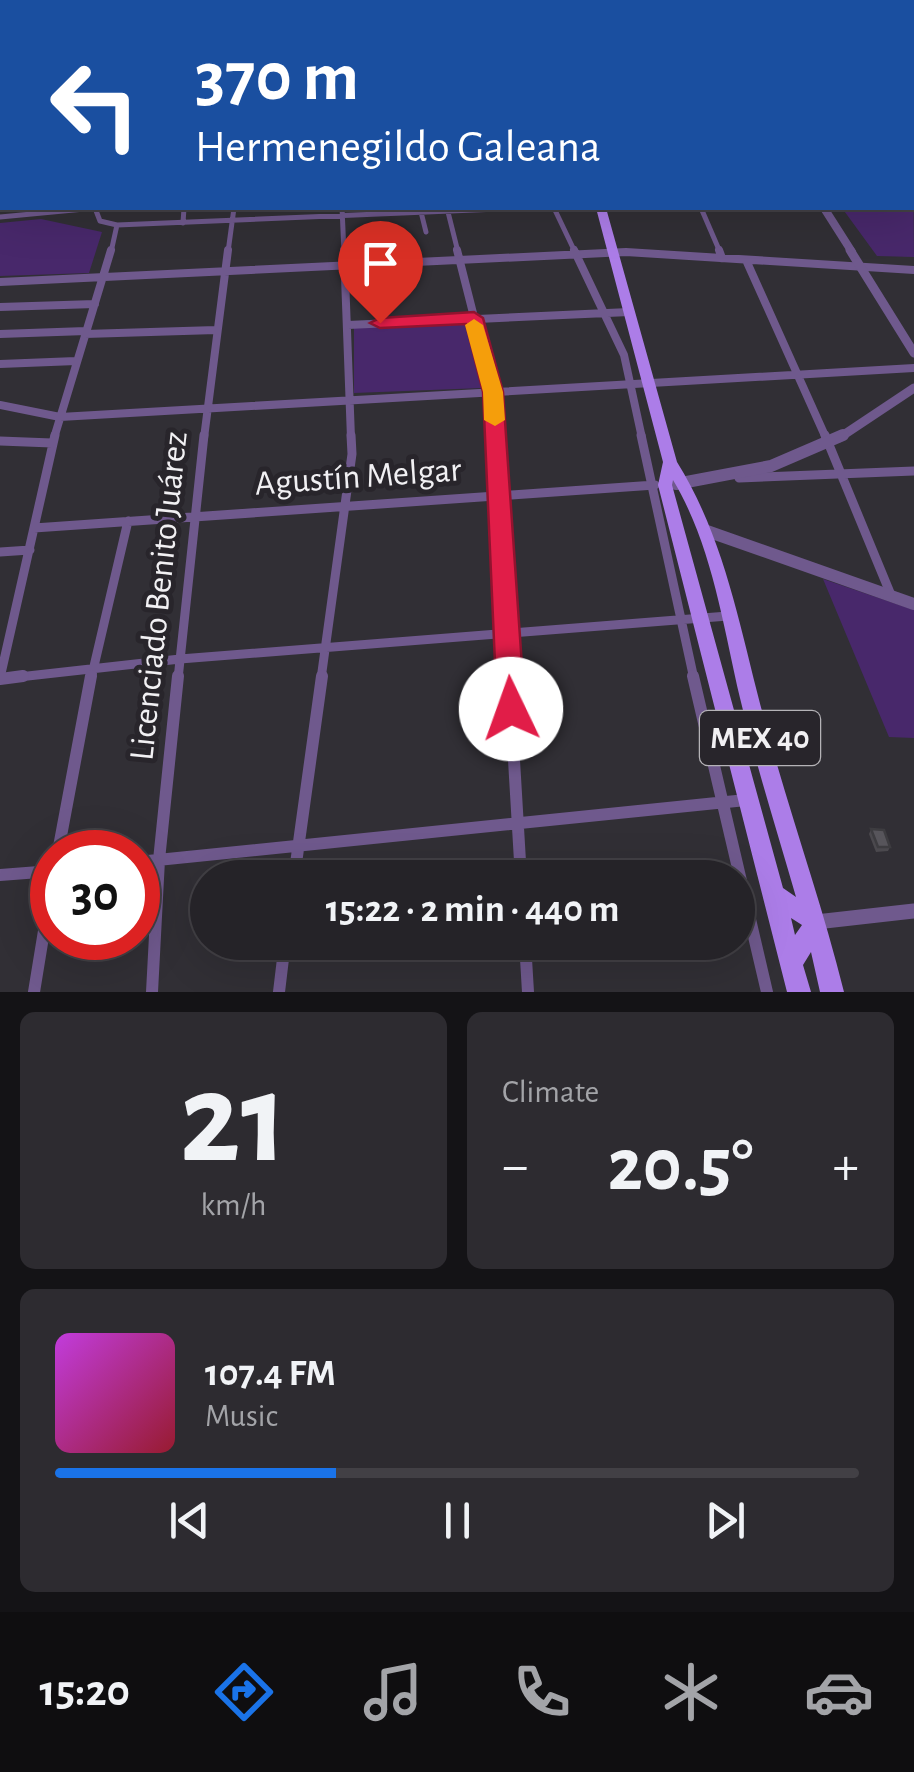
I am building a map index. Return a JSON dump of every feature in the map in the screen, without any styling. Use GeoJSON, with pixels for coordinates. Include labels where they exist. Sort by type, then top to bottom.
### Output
{"type":"FeatureCollection","features":[{"type":"Feature","properties":{"kind":"main road","name":"MEX 40"},"geometry":{"type":"LineString","coordinates":[[603,210],[670,462],[668,485],[688,568],[689,618],[774,895],[799,992]]}},
{"type":"Feature","properties":{"kind":"main road","name":"MEX 40"},"geometry":{"type":"LineString","coordinates":[[668,485],[704,530],[816,922],[832,992]]}},
{"type":"Feature","properties":{"kind":"main road"},"geometry":{"type":"LineString","coordinates":[[662,532],[670,536],[688,568]]}},
{"type":"Feature","properties":{"kind":"main road"},"geometry":{"type":"LineString","coordinates":[[774,895],[816,922],[792,962]]}},
{"type":"Feature","properties":{"kind":"street"},"geometry":{"type":"LineString","coordinates":[[0,217],[74,210]]}},
{"type":"Feature","properties":{"kind":"street"},"geometry":{"type":"LineString","coordinates":[[96,210],[100,222],[117,225],[232,221],[342,211],[439,210]]}},
{"type":"Feature","properties":{"kind":"street"},"geometry":{"type":"LineString","coordinates":[[184,210],[184,223]]}},
{"type":"Feature","properties":{"kind":"street","name":"Licenciado Benito Juárez"},"geometry":{"type":"LineString","coordinates":[[160,850],[207,408],[234,210]]}},
{"type":"Feature","properties":{"kind":"street"},"geometry":{"type":"LineString","coordinates":[[448,210],[493,392],[520,860]]}},
{"type":"Feature","properties":{"kind":"street"},"geometry":{"type":"LineString","coordinates":[[555,210],[617,336],[630,384],[668,485],[662,532],[689,618],[722,804],[767,992]]}},
{"type":"Feature","properties":{"kind":"street"},"geometry":{"type":"LineString","coordinates":[[702,210],[722,258]]}},
{"type":"Feature","properties":{"kind":"street"},"geometry":{"type":"LineString","coordinates":[[825,210],[914,353]]}},
{"type":"Feature","properties":{"kind":"street"},"geometry":{"type":"LineString","coordinates":[[297,860],[352,454],[342,211]]}},
{"type":"Feature","properties":{"kind":"street"},"geometry":{"type":"LineString","coordinates":[[421,212],[426,232]]}},
{"type":"Feature","properties":{"kind":"street"},"geometry":{"type":"LineString","coordinates":[[117,225],[105,278],[52,443],[0,679],[180,659],[728,616]]}},
{"type":"Feature","properties":{"kind":"street"},"geometry":{"type":"LineString","coordinates":[[0,282],[614,252],[914,270]]}},
{"type":"Feature","properties":{"kind":"street"},"geometry":{"type":"LineString","coordinates":[[746,260],[799,374],[891,595]]}},
{"type":"Feature","properties":{"kind":"street"},"geometry":{"type":"LineString","coordinates":[[0,308],[95,304]]}},
{"type":"Feature","properties":{"kind":"street"},"geometry":{"type":"LineString","coordinates":[[348,325],[629,312]]}},
{"type":"Feature","properties":{"kind":"street"},"geometry":{"type":"LineString","coordinates":[[0,334],[216,330]]}},
{"type":"Feature","properties":{"kind":"street"},"geometry":{"type":"LineString","coordinates":[[0,364],[76,361]]}},
{"type":"Feature","properties":{"kind":"street"},"geometry":{"type":"LineString","coordinates":[[0,405],[60,417],[914,368]]}},
{"type":"Feature","properties":{"kind":"street"},"geometry":{"type":"LineString","coordinates":[[740,478],[828,442],[914,388]]}},
{"type":"Feature","properties":{"kind":"street"},"geometry":{"type":"LineString","coordinates":[[0,441],[52,443]]}},
{"type":"Feature","properties":{"kind":"street"},"geometry":{"type":"LineString","coordinates":[[668,485],[914,471]]}},
{"type":"Feature","properties":{"kind":"street","name":"Agustín Melgar"},"geometry":{"type":"LineString","coordinates":[[34,528],[668,485]]}},
{"type":"Feature","properties":{"kind":"street"},"geometry":{"type":"LineString","coordinates":[[62,830],[93,668],[128,522]]}},
{"type":"Feature","properties":{"kind":"street"},"geometry":{"type":"LineString","coordinates":[[704,530],[914,604]]}},
{"type":"Feature","properties":{"kind":"street"},"geometry":{"type":"LineString","coordinates":[[0,552],[30,550]]}},
{"type":"Feature","properties":{"kind":"street"},"geometry":{"type":"LineString","coordinates":[[160,860],[746,800]]}},
{"type":"Feature","properties":{"kind":"street"},"geometry":{"type":"LineString","coordinates":[[0,875],[30,873]]}},
{"type":"Feature","properties":{"kind":"street"},"geometry":{"type":"LineString","coordinates":[[816,922],[914,911]]}},
{"type":"Feature","properties":{"kind":"street"},"geometry":{"type":"LineString","coordinates":[[34,992],[39,960]]}},
{"type":"Feature","properties":{"kind":"street","name":"Licenciado Benito Juárez"},"geometry":{"type":"LineString","coordinates":[[152,992],[154,960]]}},
{"type":"Feature","properties":{"kind":"street"},"geometry":{"type":"LineString","coordinates":[[278,992],[283,960]]}},
{"type":"Feature","properties":{"kind":"street"},"geometry":{"type":"LineString","coordinates":[[526,960],[528,992]]}},
{"type":"Feature","properties":{"kind":"shaded area"},"geometry":{"type":"Polygon","coordinates":[[[843,210],[914,210],[914,257],[877,256],[843,210]]]}},
{"type":"Feature","properties":{"kind":"shaded area"},"geometry":{"type":"Polygon","coordinates":[[[41,219],[102,232],[89,273],[0,276],[0,223],[41,219]]]}},
{"type":"Feature","properties":{"kind":"shaded area"},"geometry":{"type":"Polygon","coordinates":[[[465,321],[482,388],[354,393],[354,327],[465,321]]]}},
{"type":"Feature","properties":{"kind":"shaded area"},"geometry":{"type":"Polygon","coordinates":[[[823,579],[914,610],[914,738],[889,737],[823,579]]]}},
{"type":"Feature","properties":{"kind":"building"},"geometry":{"type":"Polygon","coordinates":[[[871,829],[884,830],[890,847],[878,847],[871,829]]]}},
{"type":"Feature","properties":{"kind":"slow traffic"},"geometry":{"type":"LineString","coordinates":[[474,325],[493,392],[495,420]]}},
{"type":"Feature","properties":{"kind":"route"},"geometry":{"type":"LineString","coordinates":[[380,323],[474,318],[493,392],[511,709]]}}]}
